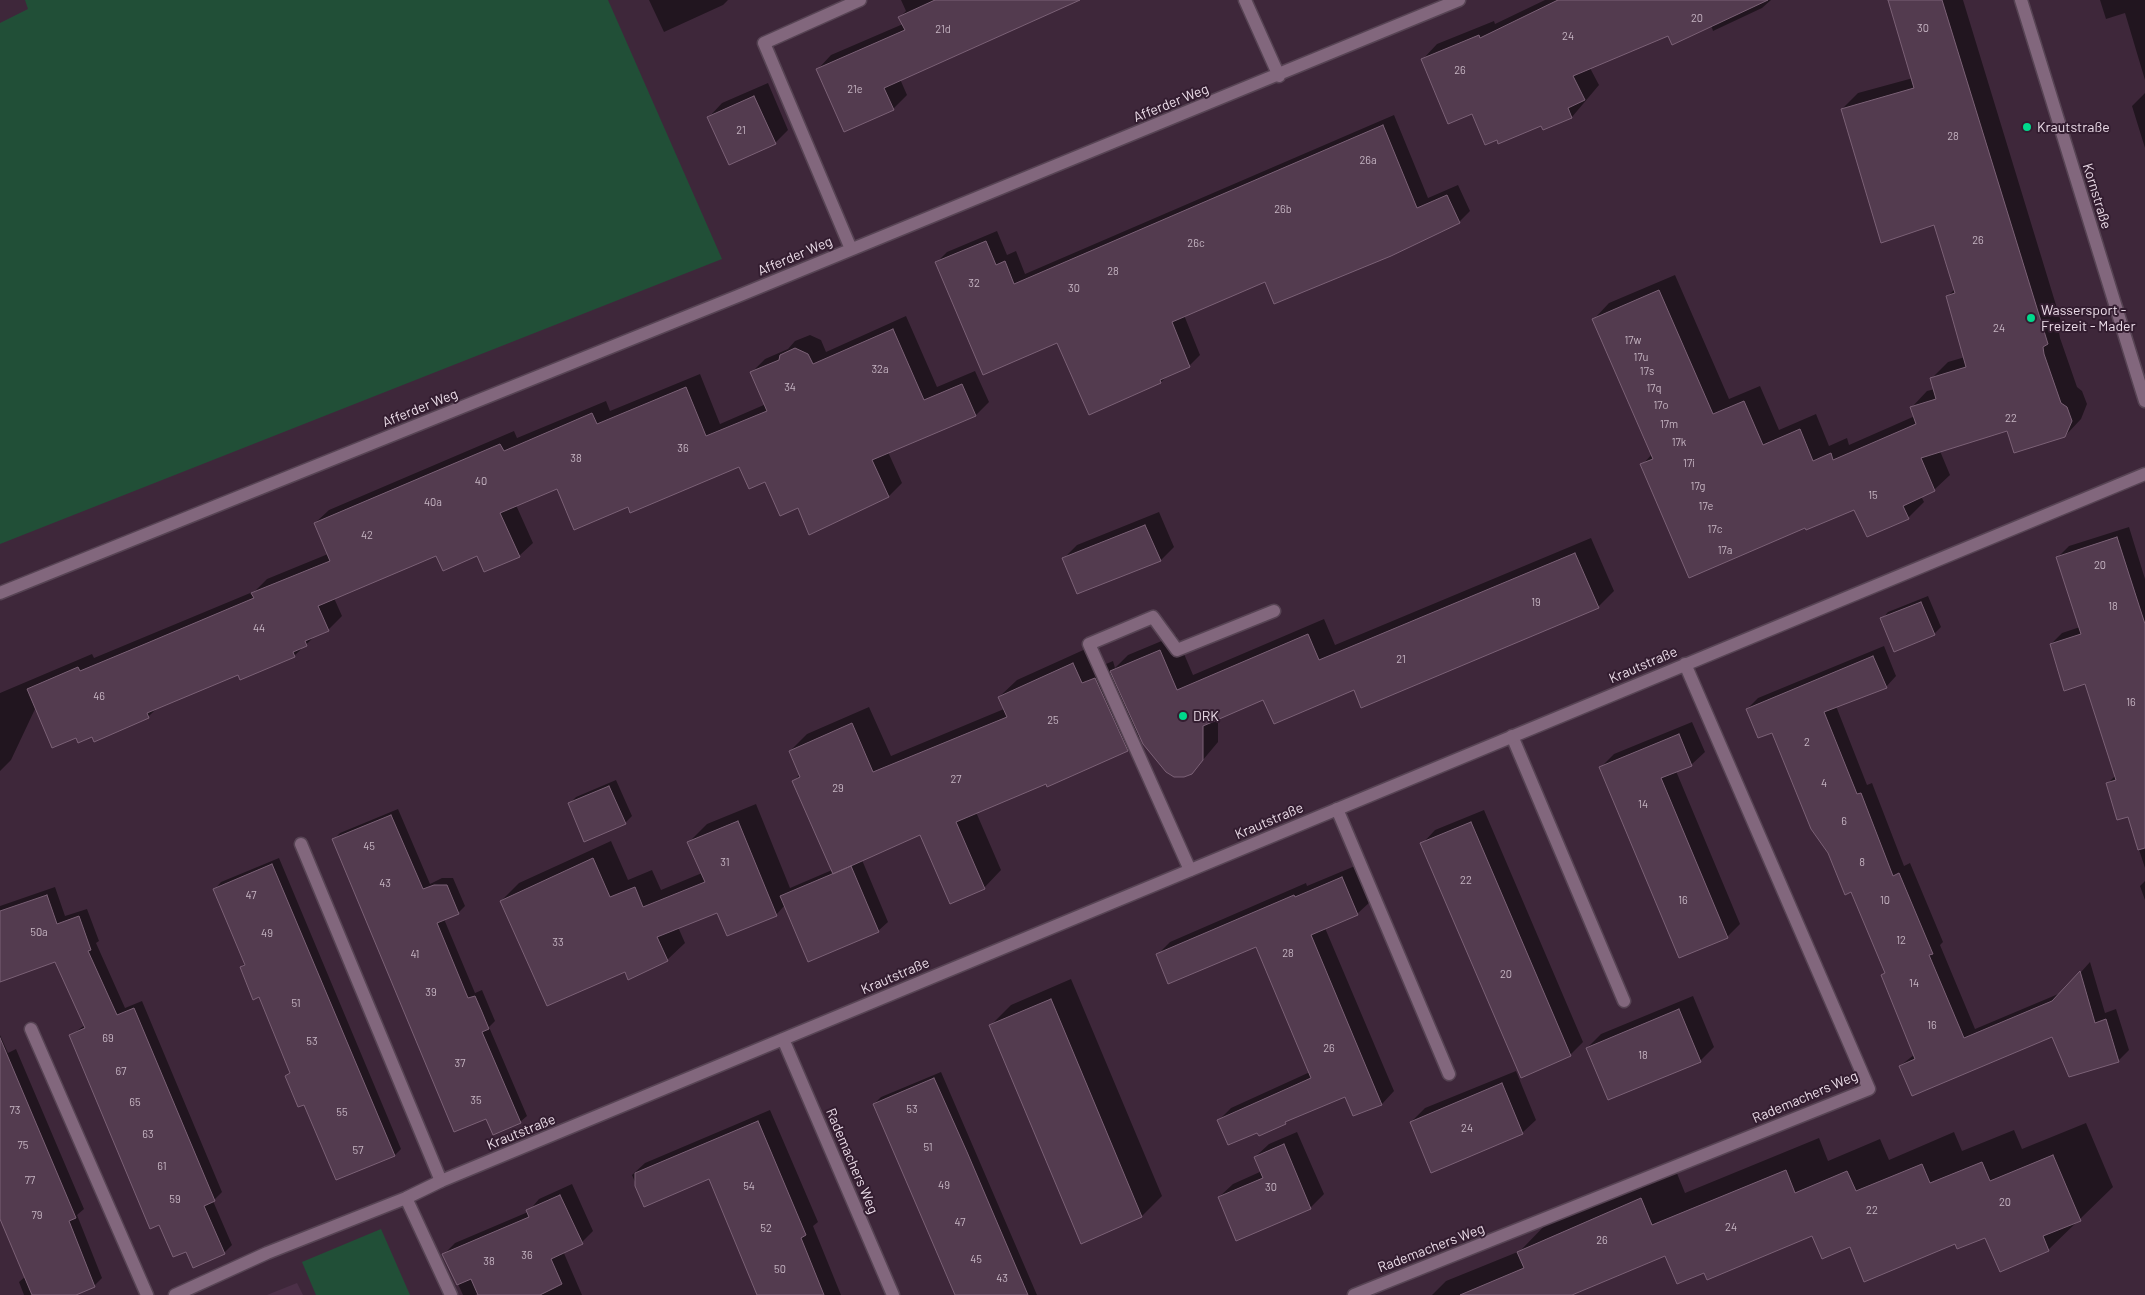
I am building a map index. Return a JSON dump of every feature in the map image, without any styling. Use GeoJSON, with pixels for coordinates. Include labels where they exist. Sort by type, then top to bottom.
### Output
{"type":"FeatureCollection","features":[{"type":"Feature","properties":{"kind":"street","name":"Afferder Weg"},"geometry":{"type":"LineString","coordinates":[[850,249],[764,43],[860,0]]}},
{"type":"Feature","properties":{"kind":"street"},"geometry":{"type":"LineString","coordinates":[[1245,0],[1279,76]]}},
{"type":"Feature","properties":{"kind":"street","name":"Afferder Weg"},"geometry":{"type":"LineString","coordinates":[[0,593],[1279,76],[1459,0]]}},
{"type":"Feature","properties":{"kind":"street","name":"Kornstraße"},"geometry":{"type":"LineString","coordinates":[[2021,0],[2145,401]]}},
{"type":"Feature","properties":{"kind":"street","name":"Krautstraße"},"geometry":{"type":"LineString","coordinates":[[176,1295],[267,1253],[406,1198],[441,1181],[2145,474]]}},
{"type":"Feature","properties":{"kind":"street"},"geometry":{"type":"LineString","coordinates":[[1190,870],[1089,644],[1152,617],[1177,650],[1274,611]]}},
{"type":"Feature","properties":{"kind":"street","name":"Rademachers Weg"},"geometry":{"type":"LineString","coordinates":[[1354,1295],[1869,1089],[1686,664]]}},
{"type":"Feature","properties":{"kind":"street"},"geometry":{"type":"LineString","coordinates":[[1512,736],[1624,1001]]}},
{"type":"Feature","properties":{"kind":"street"},"geometry":{"type":"LineString","coordinates":[[1337,808],[1449,1074]]}},
{"type":"Feature","properties":{"kind":"street"},"geometry":{"type":"LineString","coordinates":[[301,844],[441,1181]]}},
{"type":"Feature","properties":{"kind":"street"},"geometry":{"type":"LineString","coordinates":[[31,1029],[147,1295]]}},
{"type":"Feature","properties":{"kind":"street","name":"Rademachers Weg"},"geometry":{"type":"LineString","coordinates":[[783,1040],[892,1295]]}},
{"type":"Feature","properties":{"kind":"street"},"geometry":{"type":"LineString","coordinates":[[406,1198],[450,1295]]}},
{"type":"Feature","properties":{"kind":"shaded area"},"geometry":{"type":"Polygon","coordinates":[[[297,1283],[303,1295],[267,1295],[297,1283]]]}},
{"type":"Feature","properties":{"kind":"green space"},"geometry":{"type":"Polygon","coordinates":[[[25,0],[608,0],[722,259],[0,544],[0,23],[28,9],[25,0]]]}},
{"type":"Feature","properties":{"kind":"green space"},"geometry":{"type":"Polygon","coordinates":[[[381,1229],[410,1295],[316,1295],[302,1262],[381,1229]]]}},
{"type":"Feature","properties":{"kind":"building"},"geometry":{"type":"Polygon","coordinates":[[[935,0],[1080,0],[884,88],[894,110],[844,132],[816,69],[905,30],[898,17],[935,0]]]}},
{"type":"Feature","properties":{"kind":"building"},"geometry":{"type":"Polygon","coordinates":[[[1558,0],[1768,0],[1672,45],[1668,36],[1573,76],[1585,100],[1568,108],[1572,118],[1543,130],[1541,126],[1498,144],[1497,140],[1485,145],[1472,114],[1448,124],[1421,59],[1479,35],[1480,38],[1558,0]]]}},
{"type":"Feature","properties":{"kind":"building"},"geometry":{"type":"Polygon","coordinates":[[[1888,0],[1942,0],[2048,344],[2043,347],[2044,354],[2061,403],[2067,407],[2072,421],[2065,437],[2014,453],[2007,431],[1921,458],[1935,491],[1903,506],[1909,519],[1867,537],[1854,510],[1806,530],[1805,528],[1689,578],[1640,464],[1653,459],[1592,319],[1659,290],[1713,414],[1744,401],[1763,445],[1800,429],[1813,461],[1831,453],[1833,460],[1916,424],[1910,407],[1936,399],[1930,378],[1966,367],[1946,296],[1955,293],[1934,225],[1881,243],[1841,109],[1914,88],[1888,0]]]}},
{"type":"Feature","properties":{"kind":"building"},"geometry":{"type":"Polygon","coordinates":[[[754,96],[776,144],[729,165],[707,117],[754,96]]]}},
{"type":"Feature","properties":{"kind":"building"},"geometry":{"type":"Polygon","coordinates":[[[1383,125],[1417,208],[1447,195],[1460,223],[1391,256],[1274,304],[1265,282],[1172,322],[1190,367],[1160,380],[1161,383],[1089,415],[1057,343],[983,375],[935,262],[986,241],[996,265],[1005,261],[1014,284],[1383,125]]]}},
{"type":"Feature","properties":{"kind":"building"},"geometry":{"type":"Polygon","coordinates":[[[893,329],[924,400],[962,384],[976,416],[872,460],[889,497],[809,535],[798,508],[780,516],[765,482],[749,489],[739,467],[630,513],[628,507],[574,530],[557,489],[500,513],[520,557],[484,572],[477,556],[443,571],[436,556],[318,606],[329,631],[305,641],[307,646],[293,652],[295,657],[240,680],[238,675],[147,713],[149,718],[94,742],[92,737],[78,743],[76,738],[52,748],[27,689],[78,667],[80,671],[254,598],[251,593],[330,561],[314,523],[500,444],[504,451],[592,413],[597,424],[686,387],[706,436],[767,411],[750,372],[779,360],[780,355],[795,348],[808,354],[813,364],[893,329]]]}},
{"type":"Feature","properties":{"kind":"building"},"geometry":{"type":"Polygon","coordinates":[[[1145,525],[1161,561],[1077,594],[1062,558],[1145,525]]]}},
{"type":"Feature","properties":{"kind":"building"},"geometry":{"type":"Polygon","coordinates":[[[2117,537],[2145,624],[2145,848],[2138,850],[2128,817],[2117,820],[2106,783],[2116,780],[2085,684],[2064,691],[2050,644],[2081,634],[2056,557],[2117,537]]]}},
{"type":"Feature","properties":{"kind":"building"},"geometry":{"type":"Polygon","coordinates":[[[1575,553],[1599,608],[1361,708],[1354,690],[1274,724],[1263,700],[1203,726],[1203,760],[1192,774],[1184,777],[1174,777],[1166,772],[1143,744],[1110,671],[1160,650],[1177,690],[1308,634],[1319,660],[1575,553]]]}},
{"type":"Feature","properties":{"kind":"building"},"geometry":{"type":"Polygon","coordinates":[[[1921,602],[1935,635],[1894,652],[1880,618],[1921,602]]]}},
{"type":"Feature","properties":{"kind":"building"},"geometry":{"type":"Polygon","coordinates":[[[1873,656],[1887,688],[1824,712],[1857,794],[1861,793],[1893,876],[1899,873],[1933,954],[1929,955],[1964,1038],[2052,1001],[2080,971],[2095,1023],[2106,1019],[2119,1062],[2069,1077],[2052,1037],[1912,1096],[1899,1066],[1915,1059],[1881,975],[1885,973],[1851,892],[1845,895],[1828,853],[1811,829],[1772,733],[1758,738],[1746,709],[1873,656]]]}},
{"type":"Feature","properties":{"kind":"building"},"geometry":{"type":"Polygon","coordinates":[[[1073,663],[1082,683],[1095,678],[1128,751],[1047,787],[1046,784],[956,822],[985,889],[950,904],[920,835],[833,874],[792,781],[800,777],[789,751],[852,723],[873,772],[1007,717],[998,697],[1073,663]]]}},
{"type":"Feature","properties":{"kind":"building"},"geometry":{"type":"Polygon","coordinates":[[[1679,734],[1692,766],[1661,778],[1728,938],[1679,958],[1599,767],[1679,734]]]}},
{"type":"Feature","properties":{"kind":"building"},"geometry":{"type":"Polygon","coordinates":[[[609,786],[626,824],[584,842],[568,803],[609,786]]]}},
{"type":"Feature","properties":{"kind":"building"},"geometry":{"type":"Polygon","coordinates":[[[391,815],[423,889],[434,885],[447,885],[459,914],[437,923],[468,998],[475,996],[482,1012],[489,1029],[482,1032],[521,1123],[493,1135],[486,1119],[454,1132],[332,839],[391,815]]]}},
{"type":"Feature","properties":{"kind":"building"},"geometry":{"type":"Polygon","coordinates":[[[738,821],[777,916],[727,936],[717,913],[657,937],[668,961],[628,980],[625,972],[547,1006],[500,901],[593,858],[610,897],[635,887],[643,907],[705,882],[687,842],[738,821]]]}},
{"type":"Feature","properties":{"kind":"building"},"geometry":{"type":"Polygon","coordinates":[[[1471,822],[1571,1056],[1521,1078],[1420,843],[1471,822]]]}},
{"type":"Feature","properties":{"kind":"building"},"geometry":{"type":"Polygon","coordinates":[[[272,864],[395,1156],[336,1180],[304,1105],[298,1107],[285,1076],[290,1073],[259,997],[253,1000],[240,967],[245,965],[213,889],[272,864]]]}},
{"type":"Feature","properties":{"kind":"building"},"geometry":{"type":"Polygon","coordinates":[[[851,866],[879,932],[808,962],[780,896],[851,866]]]}},
{"type":"Feature","properties":{"kind":"building"},"geometry":{"type":"Polygon","coordinates":[[[1342,877],[1358,915],[1311,935],[1382,1105],[1353,1116],[1345,1097],[1285,1122],[1286,1124],[1259,1136],[1257,1133],[1228,1145],[1217,1120],[1311,1078],[1256,947],[1168,984],[1156,954],[1294,895],[1295,897],[1342,877]]]}},
{"type":"Feature","properties":{"kind":"building"},"geometry":{"type":"Polygon","coordinates":[[[47,895],[57,924],[79,916],[91,950],[88,951],[117,1015],[134,1008],[215,1201],[204,1206],[225,1254],[193,1268],[186,1252],[173,1257],[159,1225],[150,1229],[69,1035],[85,1028],[55,962],[0,982],[0,911],[47,895]]]}},
{"type":"Feature","properties":{"kind":"building"},"geometry":{"type":"Polygon","coordinates":[[[1051,999],[1142,1217],[1081,1244],[989,1025],[1051,999]]]}},
{"type":"Feature","properties":{"kind":"building"},"geometry":{"type":"Polygon","coordinates":[[[1679,1009],[1701,1062],[1608,1100],[1586,1048],[1679,1009]]]}},
{"type":"Feature","properties":{"kind":"building"},"geometry":{"type":"Polygon","coordinates":[[[0,1038],[76,1218],[69,1221],[95,1287],[76,1295],[32,1295],[0,1219],[0,1038]]]}},
{"type":"Feature","properties":{"kind":"building"},"geometry":{"type":"Polygon","coordinates":[[[934,1078],[1028,1295],[955,1295],[873,1104],[934,1078]]]}},
{"type":"Feature","properties":{"kind":"building"},"geometry":{"type":"Polygon","coordinates":[[[1502,1083],[1523,1134],[1431,1173],[1410,1122],[1502,1083]]]}},
{"type":"Feature","properties":{"kind":"building"},"geometry":{"type":"Polygon","coordinates":[[[758,1121],[806,1235],[801,1238],[824,1295],[757,1295],[709,1179],[644,1207],[635,1186],[635,1173],[758,1121]]]}},
{"type":"Feature","properties":{"kind":"building"},"geometry":{"type":"Polygon","coordinates":[[[1284,1144],[1311,1209],[1236,1241],[1218,1197],[1263,1178],[1254,1157],[1284,1144]]]}},
{"type":"Feature","properties":{"kind":"building"},"geometry":{"type":"Polygon","coordinates":[[[2053,1155],[2081,1221],[2043,1236],[2049,1251],[2000,1272],[1985,1238],[1957,1249],[1955,1244],[1864,1282],[1850,1247],[1822,1259],[1812,1236],[1707,1280],[1704,1273],[1677,1284],[1665,1256],[1572,1295],[1460,1295],[1524,1268],[1517,1252],[1641,1198],[1652,1225],[1786,1170],[1795,1193],[1847,1171],[1856,1191],[1922,1164],[1930,1183],[1982,1162],[1990,1181],[2053,1155]]]}},
{"type":"Feature","properties":{"kind":"building"},"geometry":{"type":"Polygon","coordinates":[[[560,1195],[583,1244],[551,1259],[562,1284],[540,1295],[478,1295],[471,1279],[457,1285],[442,1254],[529,1217],[526,1210],[560,1195]]]}},
{"type":"Feature","properties":{"kind":"place","name":"Krautstraße"},"geometry":{"type":"Point","coordinates":[2027,127]}},
{"type":"Feature","properties":{"kind":"place","name":"Wassersport - Freizeit - Mader"},"geometry":{"type":"Point","coordinates":[2031,318]}},
{"type":"Feature","properties":{"kind":"place","name":"DRK"},"geometry":{"type":"Point","coordinates":[1183,716]}}]}
